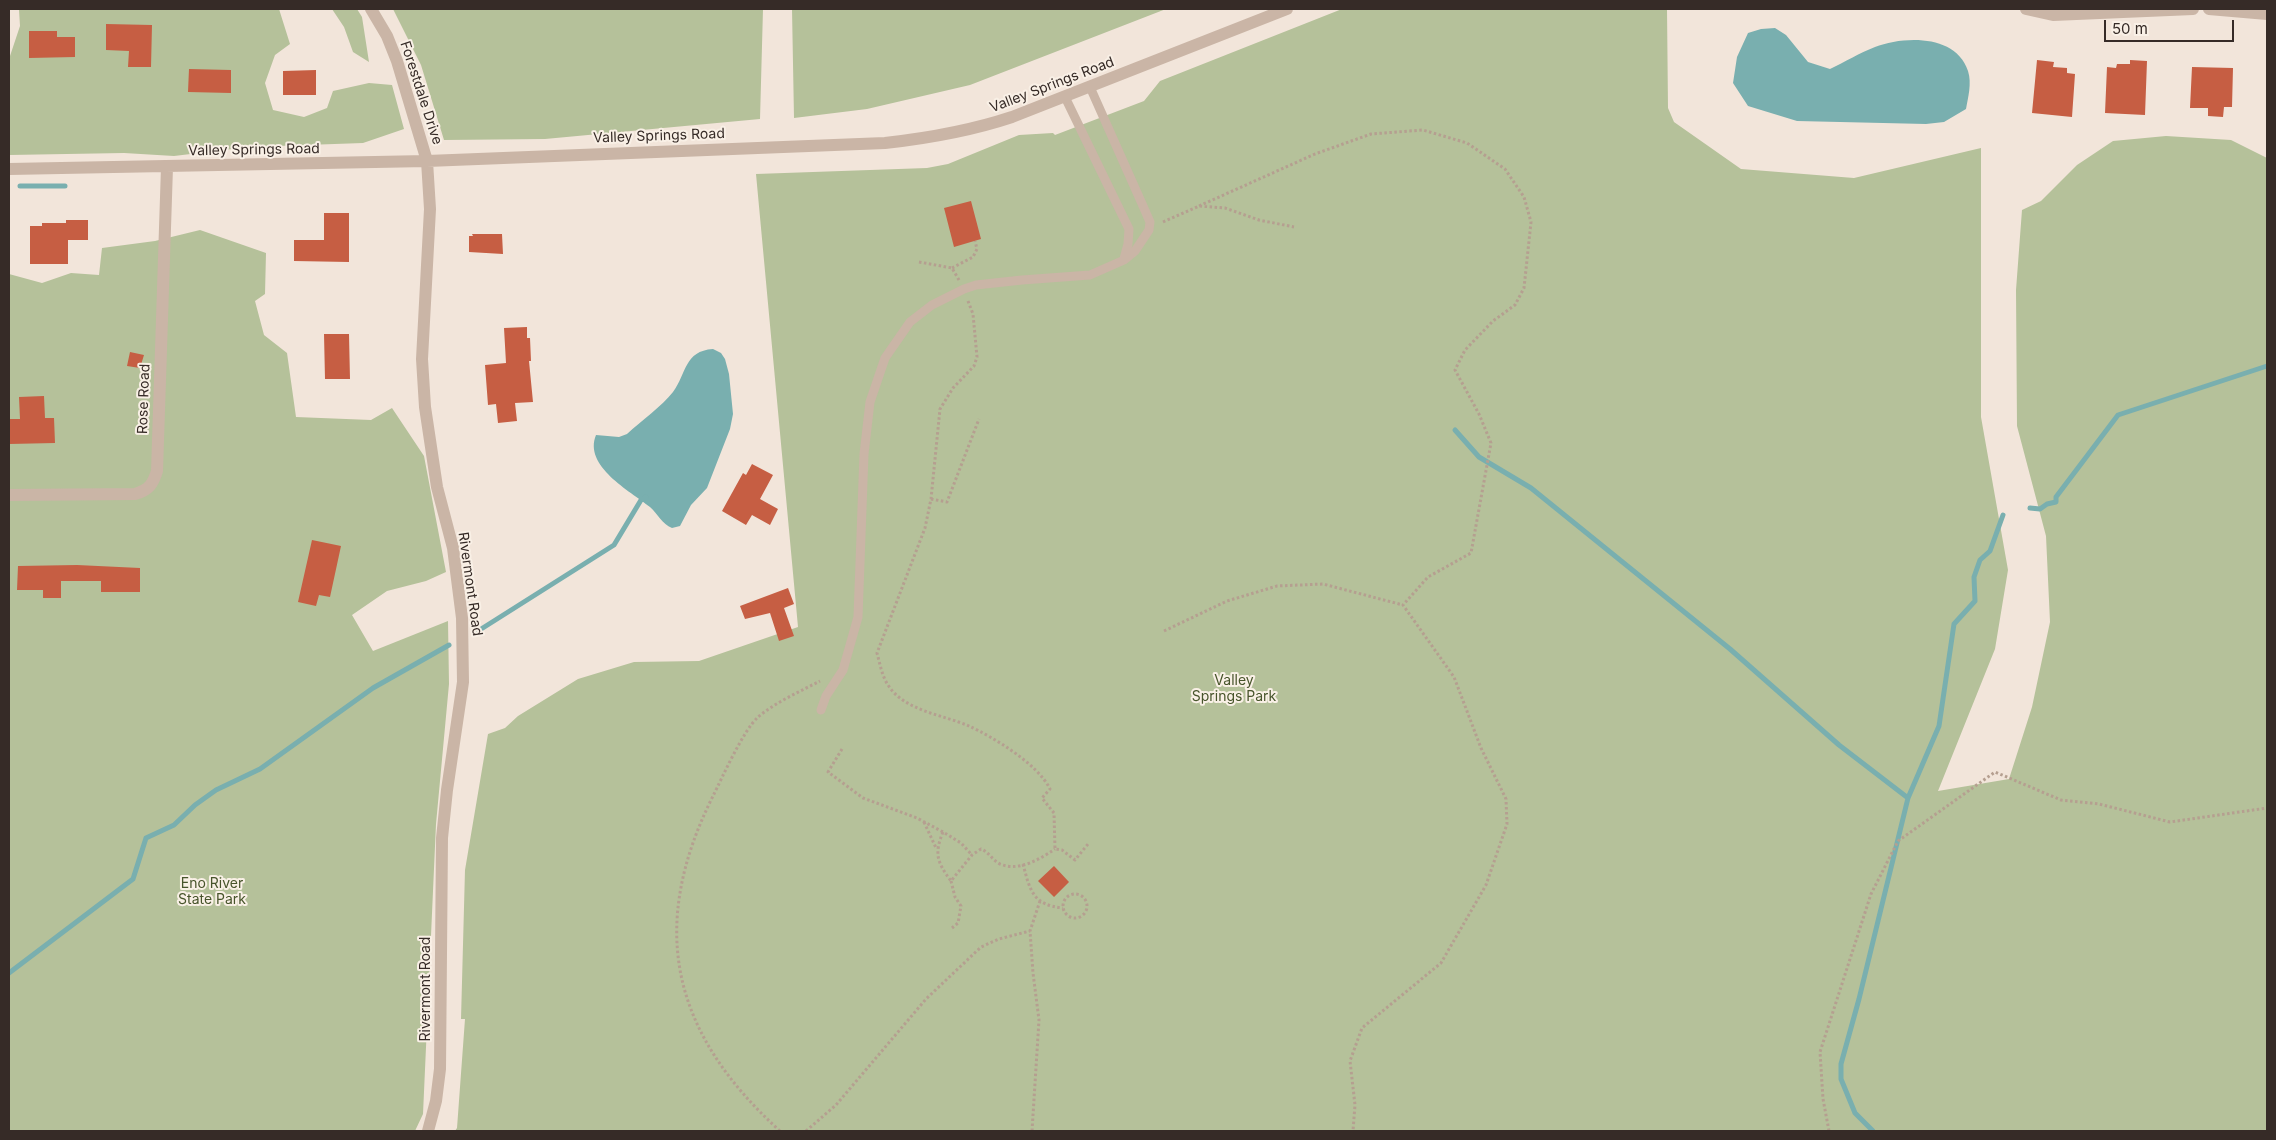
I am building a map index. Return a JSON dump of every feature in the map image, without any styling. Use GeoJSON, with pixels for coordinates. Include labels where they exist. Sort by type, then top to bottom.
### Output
{"type":"FeatureCollection","features":[{"type":"Feature","properties":{"kind":"street","name":"Forestdale Drive"},"geometry":{"type":"LineString","coordinates":[[372,9],[387,36],[397,61],[427,161]]}},
{"type":"Feature","properties":{"kind":"street","name":"Valley Springs Road"},"geometry":{"type":"LineString","coordinates":[[9,169],[427,161],[886,143],[920,139],[984,127],[1287,9]]}},
{"type":"Feature","properties":{"kind":"street"},"geometry":{"type":"LineString","coordinates":[[2026,9],[2052,15],[2193,9]]}},
{"type":"Feature","properties":{"kind":"street"},"geometry":{"type":"LineString","coordinates":[[2209,9],[2267,14]]}},
{"type":"Feature","properties":{"kind":"street","name":"Rivermont Road"},"geometry":{"type":"LineString","coordinates":[[427,161],[430,209],[422,359],[424,407],[437,487],[453,548],[464,647],[460,714],[447,790],[442,838],[440,1069],[436,1101],[428,1131]]}},
{"type":"Feature","properties":{"kind":"street","name":"Rose Road"},"geometry":{"type":"LineString","coordinates":[[9,495],[135,494],[147,490],[154,482],[157,471],[167,167]]}},
{"type":"Feature","properties":{"kind":"lane"},"geometry":{"type":"LineString","coordinates":[[821,710],[826,696],[843,670],[858,617],[861,493],[870,402],[885,358],[910,322],[932,305],[964,289],[1022,280],[1090,275],[1124,260],[1135,251],[1149,230],[1150,222],[1144,206],[1090,87]]}},
{"type":"Feature","properties":{"kind":"lane"},"geometry":{"type":"LineString","coordinates":[[1065,97],[1129,229],[1124,260]]}},
{"type":"Feature","properties":{"kind":"path"},"geometry":{"type":"LineString","coordinates":[[1149,230],[1315,154],[1371,134],[1423,130],[1467,143],[1505,169],[1524,197],[1531,222],[1524,288],[1515,305],[1494,321],[1465,350],[1454,370],[1479,414],[1491,443],[1471,553],[1428,576],[1403,605]]}},
{"type":"Feature","properties":{"kind":"path"},"geometry":{"type":"LineString","coordinates":[[1199,206],[1225,208],[1259,220],[1294,227]]}},
{"type":"Feature","properties":{"kind":"path"},"geometry":{"type":"LineString","coordinates":[[919,262],[952,268],[973,257],[977,249],[975,241]]}},
{"type":"Feature","properties":{"kind":"path"},"geometry":{"type":"LineString","coordinates":[[952,268],[964,289],[973,314],[977,357],[974,366],[953,388],[940,409],[931,499],[925,528],[880,640],[877,653],[881,670],[888,686],[904,700],[924,710],[970,726],[1015,753],[1046,781],[1050,789],[1042,798],[1054,813],[1055,849]]}},
{"type":"Feature","properties":{"kind":"path"},"geometry":{"type":"LineString","coordinates":[[931,499],[947,502],[979,419]]}},
{"type":"Feature","properties":{"kind":"path"},"geometry":{"type":"LineString","coordinates":[[1164,631],[1227,601],[1277,586],[1323,584],[1403,605],[1454,676],[1480,748],[1506,799],[1507,824],[1486,885],[1441,963],[1362,1028],[1350,1061],[1355,1105],[1354,1131]]}},
{"type":"Feature","properties":{"kind":"path"},"geometry":{"type":"LineString","coordinates":[[780,1131],[750,1104],[708,1048],[692,1012],[680,975],[676,926],[682,878],[697,829],[736,751],[757,718],[787,697],[843,670]]}},
{"type":"Feature","properties":{"kind":"path"},"geometry":{"type":"LineString","coordinates":[[842,749],[828,772],[863,798],[924,822],[943,832],[961,843],[972,855]]}},
{"type":"Feature","properties":{"kind":"path"},"geometry":{"type":"LineString","coordinates":[[1829,1131],[1823,1099],[1820,1052],[1872,894],[1898,841],[1995,772],[2061,800],[2099,804],[2170,822],[2267,808]]}},
{"type":"Feature","properties":{"kind":"path"},"geometry":{"type":"LineString","coordinates":[[924,822],[936,848],[942,869],[951,881],[955,897],[962,906],[958,923],[952,928]]}},
{"type":"Feature","properties":{"kind":"path"},"geometry":{"type":"LineString","coordinates":[[936,848],[943,832]]}},
{"type":"Feature","properties":{"kind":"path"},"geometry":{"type":"LineString","coordinates":[[951,881],[972,855],[981,849],[986,851],[998,863],[1012,866],[1040,860],[1055,849],[1062,850],[1075,860],[1088,844]]}},
{"type":"Feature","properties":{"kind":"path"},"geometry":{"type":"LineString","coordinates":[[1023,864],[1030,890],[1040,901],[1050,907],[1063,908]]}},
{"type":"Feature","properties":{"kind":"path"},"geometry":{"type":"LineString","coordinates":[[1070,895],[1078,895],[1087,903],[1087,909],[1080,917],[1069,917],[1063,908],[1065,900],[1070,895]]}},
{"type":"Feature","properties":{"kind":"path"},"geometry":{"type":"LineString","coordinates":[[1032,1131],[1039,1020],[1030,931],[1040,901]]}},
{"type":"Feature","properties":{"kind":"path"},"geometry":{"type":"LineString","coordinates":[[806,1131],[836,1105],[926,999],[981,947],[999,939],[1030,931]]}},
{"type":"Feature","properties":{"kind":"green space"},"geometry":{"type":"Polygon","coordinates":[[[19,9],[279,9],[290,44],[275,55],[265,83],[273,110],[304,117],[327,108],[333,91],[369,83],[392,85],[404,129],[363,143],[249,147],[174,156],[124,153],[9,155],[9,59],[20,26],[19,9]]]}},
{"type":"Feature","properties":{"kind":"green space"},"geometry":{"type":"Polygon","coordinates":[[[332,9],[357,9],[362,17],[369,62],[353,52],[344,27],[332,9]]]}},
{"type":"Feature","properties":{"kind":"green space"},"geometry":{"type":"Polygon","coordinates":[[[393,9],[763,9],[760,119],[545,139],[444,140],[421,65],[393,9]]]}},
{"type":"Feature","properties":{"kind":"green space"},"geometry":{"type":"Polygon","coordinates":[[[792,9],[1166,9],[970,85],[867,109],[794,118],[792,9]]]}},
{"type":"Feature","properties":{"kind":"green space","name":"Valley Springs Park"},"geometry":{"type":"Polygon","coordinates":[[[1342,9],[1667,9],[1668,108],[1674,122],[1741,169],[1854,178],[1981,148],[1981,417],[2008,570],[1995,649],[1938,791],[2009,779],[2032,707],[2050,622],[2046,536],[2017,426],[2016,290],[2022,210],[2041,201],[2077,165],[2113,141],[2166,136],[2231,140],[2267,158],[2267,1131],[455,1131],[457,1128],[465,1019],[461,1019],[465,870],[488,734],[505,728],[518,716],[578,679],[634,662],[699,661],[798,627],[756,174],[927,168],[948,164],[1019,135],[1053,133],[1055,135],[1144,101],[1160,81],[1342,9]]]}},
{"type":"Feature","properties":{"kind":"green space","name":"Eno River State Park"},"geometry":{"type":"Polygon","coordinates":[[[200,230],[266,253],[265,294],[255,301],[264,335],[287,353],[296,417],[371,420],[392,408],[424,456],[446,572],[426,581],[387,591],[352,615],[373,651],[448,621],[449,684],[436,824],[423,1114],[415,1131],[9,1131],[9,274],[42,283],[71,273],[99,275],[102,248],[155,241],[200,230]]]}},
{"type":"Feature","properties":{"kind":"water"},"geometry":{"type":"Polygon","coordinates":[[[1775,28],[1786,35],[1808,62],[1830,69],[1869,49],[1887,43],[1914,40],[1941,44],[1952,50],[1962,59],[1968,71],[1970,85],[1966,109],[1944,122],[1926,124],[1797,121],[1748,106],[1733,83],[1737,57],[1748,33],[1761,29],[1775,28]]]}},
{"type":"Feature","properties":{"kind":"water"},"geometry":{"type":"Polygon","coordinates":[[[713,349],[721,353],[725,359],[729,374],[733,414],[730,429],[707,488],[691,505],[680,526],[672,528],[650,507],[611,477],[602,467],[596,457],[594,446],[596,435],[619,437],[627,434],[673,392],[691,358],[696,354],[713,349]]]}},
{"type":"Feature","properties":{"kind":"building"},"geometry":{"type":"Polygon","coordinates":[[[106,24],[152,25],[151,67],[128,67],[129,51],[106,50],[106,24]]]}},
{"type":"Feature","properties":{"kind":"building"},"geometry":{"type":"Polygon","coordinates":[[[29,31],[57,31],[57,37],[75,37],[75,57],[29,58],[29,31]]]}},
{"type":"Feature","properties":{"kind":"building"},"geometry":{"type":"Polygon","coordinates":[[[2037,60],[2054,62],[2053,67],[2067,68],[2067,73],[2075,74],[2072,117],[2032,113],[2037,60]]]}},
{"type":"Feature","properties":{"kind":"building"},"geometry":{"type":"Polygon","coordinates":[[[2130,60],[2147,61],[2145,115],[2105,113],[2107,67],[2116,68],[2117,64],[2130,64],[2130,60]]]}},
{"type":"Feature","properties":{"kind":"building"},"geometry":{"type":"Polygon","coordinates":[[[2192,67],[2233,68],[2232,107],[2224,107],[2223,117],[2208,116],[2208,108],[2190,108],[2192,67]]]}},
{"type":"Feature","properties":{"kind":"building"},"geometry":{"type":"Polygon","coordinates":[[[189,69],[231,70],[231,93],[188,92],[189,69]]]}},
{"type":"Feature","properties":{"kind":"building"},"geometry":{"type":"Polygon","coordinates":[[[316,70],[316,95],[283,95],[283,71],[316,70]]]}},
{"type":"Feature","properties":{"kind":"building"},"geometry":{"type":"Polygon","coordinates":[[[971,201],[981,239],[954,247],[944,208],[971,201]]]}},
{"type":"Feature","properties":{"kind":"building"},"geometry":{"type":"Polygon","coordinates":[[[324,213],[349,213],[349,262],[294,261],[294,240],[324,240],[324,213]]]}},
{"type":"Feature","properties":{"kind":"building"},"geometry":{"type":"Polygon","coordinates":[[[66,220],[88,220],[88,240],[68,240],[68,264],[30,264],[30,226],[42,226],[42,223],[66,223],[66,220]]]}},
{"type":"Feature","properties":{"kind":"building"},"geometry":{"type":"Polygon","coordinates":[[[472,234],[502,234],[503,254],[469,252],[469,236],[473,236],[472,234]]]}},
{"type":"Feature","properties":{"kind":"building"},"geometry":{"type":"Polygon","coordinates":[[[527,327],[527,338],[530,338],[531,361],[529,361],[533,402],[515,403],[517,421],[498,423],[496,404],[488,405],[485,365],[506,363],[504,328],[527,327]]]}},
{"type":"Feature","properties":{"kind":"building"},"geometry":{"type":"Polygon","coordinates":[[[324,334],[349,334],[350,379],[325,379],[324,334]]]}},
{"type":"Feature","properties":{"kind":"building"},"geometry":{"type":"Polygon","coordinates":[[[130,352],[144,355],[140,368],[127,366],[130,352]]]}},
{"type":"Feature","properties":{"kind":"building"},"geometry":{"type":"Polygon","coordinates":[[[44,396],[45,418],[54,418],[55,443],[9,444],[9,419],[20,419],[19,397],[44,396]]]}},
{"type":"Feature","properties":{"kind":"building"},"geometry":{"type":"Polygon","coordinates":[[[752,464],[773,475],[760,499],[778,509],[770,525],[752,515],[746,525],[722,511],[743,473],[746,475],[752,464]]]}},
{"type":"Feature","properties":{"kind":"building"},"geometry":{"type":"Polygon","coordinates":[[[312,540],[341,546],[330,597],[319,595],[316,606],[298,602],[312,540]]]}},
{"type":"Feature","properties":{"kind":"building"},"geometry":{"type":"Polygon","coordinates":[[[77,565],[140,568],[140,592],[101,592],[101,581],[61,581],[61,598],[43,598],[43,590],[17,590],[18,566],[77,565]]]}},
{"type":"Feature","properties":{"kind":"building"},"geometry":{"type":"Polygon","coordinates":[[[788,588],[794,604],[784,608],[794,636],[779,641],[770,613],[745,619],[740,606],[788,588]]]}},
{"type":"Feature","properties":{"kind":"building"},"geometry":{"type":"Polygon","coordinates":[[[1054,866],[1069,882],[1054,897],[1038,881],[1054,866]]]}},
{"type":"Feature","properties":{"kind":"waterway"},"geometry":{"type":"LineString","coordinates":[[20,186],[65,186]]}},
{"type":"Feature","properties":{"kind":"waterway"},"geometry":{"type":"LineString","coordinates":[[2030,508],[2040,509],[2047,504],[2056,502],[2056,497],[2118,415],[2267,366]]}},
{"type":"Feature","properties":{"kind":"waterway"},"geometry":{"type":"LineString","coordinates":[[1455,430],[1479,457],[1531,488],[1730,649],[1839,745],[1908,798]]}},
{"type":"Feature","properties":{"kind":"waterway"},"geometry":{"type":"LineString","coordinates":[[478,631],[614,545],[641,500],[646,497]]}},
{"type":"Feature","properties":{"kind":"waterway"},"geometry":{"type":"LineString","coordinates":[[1873,1131],[1855,1113],[1841,1079],[1841,1064],[1859,999],[1908,798],[1939,726],[1954,624],[1975,601],[1974,577],[1980,560],[1990,551],[2003,515]]}},
{"type":"Feature","properties":{"kind":"waterway"},"geometry":{"type":"LineString","coordinates":[[9,973],[133,879],[146,838],[174,825],[195,805],[216,790],[260,769],[373,688],[449,645]]}}]}
